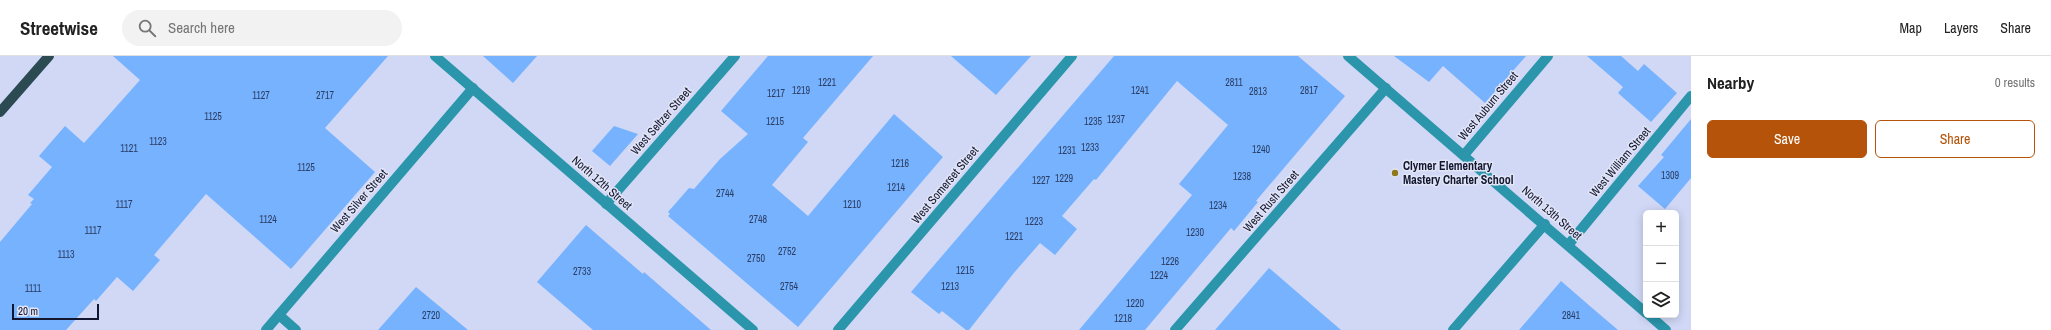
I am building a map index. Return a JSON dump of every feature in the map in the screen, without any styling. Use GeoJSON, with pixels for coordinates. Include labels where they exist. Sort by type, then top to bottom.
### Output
{"type":"FeatureCollection","features":[{"type":"Feature","properties":{"kind":"main road"},"geometry":{"type":"LineString","coordinates":[[0,112],[49,56]]}},
{"type":"Feature","properties":{"kind":"street","name":"North 12th Street"},"geometry":{"type":"LineString","coordinates":[[435,56],[753,330]]}},
{"type":"Feature","properties":{"kind":"street","name":"West Seltzer Street"},"geometry":{"type":"LineString","coordinates":[[606,204],[735,56]]}},
{"type":"Feature","properties":{"kind":"street","name":"West Somerset Street"},"geometry":{"type":"LineString","coordinates":[[838,330],[1072,56]]}},
{"type":"Feature","properties":{"kind":"street","name":"North 13th Street"},"geometry":{"type":"LineString","coordinates":[[1348,56],[1569,244],[1643,310]]}},
{"type":"Feature","properties":{"kind":"street","name":"West Auburn Street"},"geometry":{"type":"LineString","coordinates":[[1464,155],[1548,56]]}},
{"type":"Feature","properties":{"kind":"street","name":"West Silver Street"},"geometry":{"type":"LineString","coordinates":[[266,330],[473,88]]}},
{"type":"Feature","properties":{"kind":"street","name":"West Rush Street"},"geometry":{"type":"LineString","coordinates":[[1175,330],[1386,88]]}},
{"type":"Feature","properties":{"kind":"street","name":"West William Street"},"geometry":{"type":"LineString","coordinates":[[1569,244],[1691,96]]}},
{"type":"Feature","properties":{"kind":"street"},"geometry":{"type":"LineString","coordinates":[[1453,330],[1545,224]]}},
{"type":"Feature","properties":{"kind":"street"},"geometry":{"type":"LineString","coordinates":[[279,315],[296,330]]}},
{"type":"Feature","properties":{"kind":"street"},"geometry":{"type":"LineString","coordinates":[[1652,318],[1666,330]]}},
{"type":"Feature","properties":{"kind":"building"},"geometry":{"type":"Polygon","coordinates":[[[113,56],[388,56],[325,128],[375,172],[291,269],[206,194],[154,255],[160,260],[133,291],[117,277],[96,301],[94,299],[66,330],[0,330],[0,242],[32,204],[30,203],[34,199],[28,195],[52,167],[39,156],[65,126],[84,143],[140,80],[113,56]]]}},
{"type":"Feature","properties":{"kind":"building"},"geometry":{"type":"Polygon","coordinates":[[[483,56],[537,56],[513,83],[483,56]]]}},
{"type":"Feature","properties":{"kind":"building"},"geometry":{"type":"Polygon","coordinates":[[[768,56],[873,56],[803,138],[808,142],[772,185],[808,216],[894,114],[943,157],[798,327],[668,216],[670,214],[668,212],[689,188],[694,189],[720,159],[748,134],[721,111],[768,56]]]}},
{"type":"Feature","properties":{"kind":"building"},"geometry":{"type":"Polygon","coordinates":[[[951,56],[1031,56],[996,95],[951,56]]]}},
{"type":"Feature","properties":{"kind":"building"},"geometry":{"type":"Polygon","coordinates":[[[1114,56],[1298,56],[1345,96],[1256,201],[1258,202],[1234,231],[1231,228],[1145,330],[1079,330],[1192,195],[1179,184],[1228,125],[1177,81],[1096,180],[1094,179],[1062,216],[1077,229],[1055,255],[1040,243],[1013,274],[969,330],[966,330],[942,311],[939,314],[911,292],[1114,56]]]}},
{"type":"Feature","properties":{"kind":"building"},"geometry":{"type":"Polygon","coordinates":[[[1394,56],[1526,56],[1485,103],[1443,66],[1429,82],[1394,56]]]}},
{"type":"Feature","properties":{"kind":"building"},"geometry":{"type":"Polygon","coordinates":[[[1587,56],[1621,56],[1638,71],[1644,64],[1677,93],[1651,122],[1618,93],[1623,87],[1587,56]]]}},
{"type":"Feature","properties":{"kind":"building"},"geometry":{"type":"Polygon","coordinates":[[[1691,119],[1691,178],[1665,209],[1638,186],[1664,157],[1661,155],[1691,119]]]}},
{"type":"Feature","properties":{"kind":"building"},"geometry":{"type":"Polygon","coordinates":[[[614,126],[638,134],[610,166],[592,151],[614,126]]]}},
{"type":"Feature","properties":{"kind":"building"},"geometry":{"type":"Polygon","coordinates":[[[586,225],[643,274],[644,272],[711,330],[593,330],[537,282],[586,225]]]}},
{"type":"Feature","properties":{"kind":"building"},"geometry":{"type":"Polygon","coordinates":[[[1269,268],[1341,330],[1215,330],[1269,268]]]}},
{"type":"Feature","properties":{"kind":"building"},"geometry":{"type":"Polygon","coordinates":[[[1561,281],[1591,307],[1618,330],[1519,330],[1561,281]]]}},
{"type":"Feature","properties":{"kind":"building"},"geometry":{"type":"Polygon","coordinates":[[[416,287],[433,301],[468,330],[378,330],[416,287]]]}},
{"type":"Feature","properties":{"kind":"place","name":"Clymer Elementary Mastery Charter School"},"geometry":{"type":"Point","coordinates":[1395,173]}}]}
